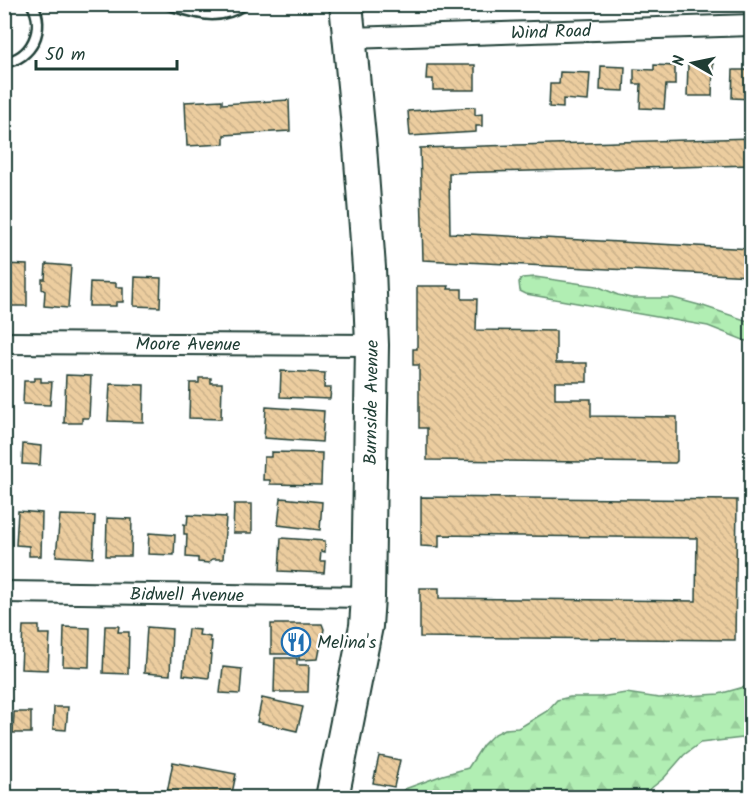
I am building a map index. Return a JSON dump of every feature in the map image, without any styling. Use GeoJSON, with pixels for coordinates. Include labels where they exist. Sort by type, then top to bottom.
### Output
{"type":"FeatureCollection","features":[{"type":"Feature","properties":{"kind":"main road","name":"Burnside Avenue"},"geometry":{"type":"LineString","coordinates":[[332,798],[364,635],[369,597],[372,345],[365,208],[346,4]]}},
{"type":"Feature","properties":{"kind":"street","name":"Wind Road"},"geometry":{"type":"LineString","coordinates":[[350,38],[752,25]]}},
{"type":"Feature","properties":{"kind":"street","name":"Moore Avenue"},"geometry":{"type":"LineString","coordinates":[[4,343],[372,345]]}},
{"type":"Feature","properties":{"kind":"street","name":"Bidwell Avenue"},"geometry":{"type":"LineString","coordinates":[[4,592],[369,597]]}},
{"type":"Feature","properties":{"kind":"lane"},"geometry":{"type":"LineString","coordinates":[[4,62],[11,62],[22,56],[31,47],[38,23],[32,4]]}},
{"type":"Feature","properties":{"kind":"lane"},"geometry":{"type":"LineString","coordinates":[[168,4],[200,14],[225,14],[244,4]]}},
{"type":"Feature","properties":{"kind":"green space"},"geometry":{"type":"Polygon","coordinates":[[[535,277],[597,286],[631,298],[673,298],[703,306],[751,322],[751,343],[708,326],[526,294],[520,291],[519,282],[522,278],[535,277]]]}},
{"type":"Feature","properties":{"kind":"green space"},"geometry":{"type":"Polygon","coordinates":[[[751,685],[751,737],[700,743],[684,755],[664,778],[642,797],[399,797],[405,789],[468,768],[483,745],[493,735],[505,729],[524,725],[547,711],[557,700],[626,693],[659,698],[719,694],[751,685]]]}},
{"type":"Feature","properties":{"kind":"building"},"geometry":{"type":"Polygon","coordinates":[[[688,64],[713,64],[712,96],[687,96],[688,64]]]}},
{"type":"Feature","properties":{"kind":"building"},"geometry":{"type":"Polygon","coordinates":[[[751,64],[752,99],[732,98],[733,70],[751,70],[751,64]]]}},
{"type":"Feature","properties":{"kind":"building"},"geometry":{"type":"Polygon","coordinates":[[[427,65],[475,65],[475,90],[433,90],[433,79],[426,79],[427,65]]]}},
{"type":"Feature","properties":{"kind":"building"},"geometry":{"type":"Polygon","coordinates":[[[654,65],[675,66],[675,85],[666,85],[664,109],[640,108],[641,84],[634,84],[634,69],[654,70],[654,65]]]}},
{"type":"Feature","properties":{"kind":"building"},"geometry":{"type":"Polygon","coordinates":[[[601,66],[625,67],[624,91],[600,90],[601,66]]]}},
{"type":"Feature","properties":{"kind":"building"},"geometry":{"type":"Polygon","coordinates":[[[560,72],[590,73],[588,101],[563,99],[563,108],[549,107],[550,84],[559,84],[560,72]]]}},
{"type":"Feature","properties":{"kind":"building"},"geometry":{"type":"Polygon","coordinates":[[[222,100],[222,104],[289,100],[290,131],[224,135],[224,144],[187,146],[185,102],[222,100]]]}},
{"type":"Feature","properties":{"kind":"building"},"geometry":{"type":"Polygon","coordinates":[[[475,107],[475,115],[482,114],[482,126],[476,126],[476,132],[410,136],[408,111],[475,107]]]}},
{"type":"Feature","properties":{"kind":"building"},"geometry":{"type":"Polygon","coordinates":[[[752,138],[752,165],[449,173],[450,233],[752,249],[752,276],[423,260],[420,148],[752,138]]]}},
{"type":"Feature","properties":{"kind":"building"},"geometry":{"type":"Polygon","coordinates":[[[4,264],[27,265],[27,306],[4,306],[4,264]]]}},
{"type":"Feature","properties":{"kind":"building"},"geometry":{"type":"Polygon","coordinates":[[[46,264],[71,266],[68,308],[44,306],[45,291],[42,289],[42,279],[45,279],[46,264]]]}},
{"type":"Feature","properties":{"kind":"building"},"geometry":{"type":"Polygon","coordinates":[[[135,277],[161,278],[160,307],[134,306],[135,277]]]}},
{"type":"Feature","properties":{"kind":"building"},"geometry":{"type":"Polygon","coordinates":[[[90,282],[116,283],[116,287],[123,287],[123,302],[116,302],[116,306],[89,306],[90,282]]]}},
{"type":"Feature","properties":{"kind":"building"},"geometry":{"type":"Polygon","coordinates":[[[417,286],[449,286],[448,289],[462,289],[462,299],[477,299],[476,330],[556,331],[556,363],[587,363],[587,382],[555,382],[555,399],[591,399],[591,416],[677,417],[677,461],[675,463],[427,460],[427,428],[419,428],[419,365],[413,365],[413,349],[417,349],[417,286]]]}},
{"type":"Feature","properties":{"kind":"building"},"geometry":{"type":"Polygon","coordinates":[[[281,371],[325,373],[324,388],[331,388],[330,399],[280,397],[281,371]]]}},
{"type":"Feature","properties":{"kind":"building"},"geometry":{"type":"Polygon","coordinates":[[[66,375],[91,376],[89,418],[82,418],[82,423],[64,423],[66,375]]]}},
{"type":"Feature","properties":{"kind":"building"},"geometry":{"type":"Polygon","coordinates":[[[34,378],[41,378],[41,382],[52,382],[50,405],[23,404],[24,381],[34,381],[34,378]]]}},
{"type":"Feature","properties":{"kind":"building"},"geometry":{"type":"Polygon","coordinates":[[[199,378],[211,378],[211,383],[222,383],[221,419],[189,418],[190,383],[199,383],[199,378]]]}},
{"type":"Feature","properties":{"kind":"building"},"geometry":{"type":"Polygon","coordinates":[[[110,384],[144,385],[143,422],[108,421],[110,384]]]}},
{"type":"Feature","properties":{"kind":"building"},"geometry":{"type":"Polygon","coordinates":[[[266,407],[324,411],[322,442],[264,438],[266,407]]]}},
{"type":"Feature","properties":{"kind":"building"},"geometry":{"type":"Polygon","coordinates":[[[23,444],[41,446],[40,465],[22,464],[23,444]]]}},
{"type":"Feature","properties":{"kind":"building"},"geometry":{"type":"Polygon","coordinates":[[[271,452],[322,453],[321,485],[270,484],[270,480],[263,480],[264,457],[271,457],[271,452]]]}},
{"type":"Feature","properties":{"kind":"building"},"geometry":{"type":"Polygon","coordinates":[[[421,497],[737,500],[735,640],[420,637],[420,588],[439,588],[439,598],[696,601],[697,538],[439,535],[439,547],[421,546],[421,497]]]}},
{"type":"Feature","properties":{"kind":"building"},"geometry":{"type":"Polygon","coordinates":[[[281,498],[322,502],[320,530],[278,525],[281,498]]]}},
{"type":"Feature","properties":{"kind":"building"},"geometry":{"type":"Polygon","coordinates":[[[234,504],[252,504],[252,533],[233,533],[234,504]]]}},
{"type":"Feature","properties":{"kind":"building"},"geometry":{"type":"Polygon","coordinates":[[[18,511],[42,513],[41,556],[29,556],[29,546],[16,545],[18,511]]]}},
{"type":"Feature","properties":{"kind":"building"},"geometry":{"type":"Polygon","coordinates":[[[60,515],[95,516],[93,558],[56,556],[60,515]]]}},
{"type":"Feature","properties":{"kind":"building"},"geometry":{"type":"Polygon","coordinates":[[[188,515],[226,517],[223,559],[212,559],[209,563],[198,562],[198,558],[186,557],[187,534],[184,534],[184,524],[187,525],[188,515]]]}},
{"type":"Feature","properties":{"kind":"building"},"geometry":{"type":"Polygon","coordinates":[[[107,518],[132,519],[131,556],[106,556],[107,518]]]}},
{"type":"Feature","properties":{"kind":"building"},"geometry":{"type":"Polygon","coordinates":[[[149,533],[175,535],[174,555],[148,554],[149,533]]]}},
{"type":"Feature","properties":{"kind":"building"},"geometry":{"type":"Polygon","coordinates":[[[281,538],[325,541],[325,552],[321,551],[320,561],[325,561],[324,573],[279,571],[281,538]]]}},
{"type":"Feature","properties":{"kind":"building","name":"Melina's"},"geometry":{"type":"Polygon","coordinates":[[[271,624],[322,624],[324,629],[318,659],[299,660],[299,654],[271,654],[271,624]]]}},
{"type":"Feature","properties":{"kind":"building"},"geometry":{"type":"Polygon","coordinates":[[[23,626],[39,626],[39,634],[50,634],[48,670],[21,669],[23,626]]]}},
{"type":"Feature","properties":{"kind":"building"},"geometry":{"type":"Polygon","coordinates":[[[105,626],[119,626],[118,632],[129,632],[128,674],[103,673],[105,626]]]}},
{"type":"Feature","properties":{"kind":"building"},"geometry":{"type":"Polygon","coordinates":[[[64,627],[90,628],[89,667],[63,666],[64,627]]]}},
{"type":"Feature","properties":{"kind":"building"},"geometry":{"type":"Polygon","coordinates":[[[147,627],[172,629],[170,675],[144,673],[147,627]]]}},
{"type":"Feature","properties":{"kind":"building"},"geometry":{"type":"Polygon","coordinates":[[[188,629],[200,630],[199,635],[210,637],[212,641],[209,678],[183,675],[188,629]]]}},
{"type":"Feature","properties":{"kind":"building"},"geometry":{"type":"Polygon","coordinates":[[[275,658],[297,658],[297,665],[309,665],[308,692],[274,692],[275,658]]]}},
{"type":"Feature","properties":{"kind":"building"},"geometry":{"type":"Polygon","coordinates":[[[223,667],[242,669],[240,694],[220,693],[223,667]]]}},
{"type":"Feature","properties":{"kind":"building"},"geometry":{"type":"Polygon","coordinates":[[[262,698],[303,707],[297,731],[257,722],[262,698]]]}},
{"type":"Feature","properties":{"kind":"building"},"geometry":{"type":"Polygon","coordinates":[[[54,707],[68,707],[66,730],[53,729],[54,707]]]}},
{"type":"Feature","properties":{"kind":"building"},"geometry":{"type":"Polygon","coordinates":[[[14,712],[31,712],[31,733],[13,733],[14,712]]]}},
{"type":"Feature","properties":{"kind":"building"},"geometry":{"type":"Polygon","coordinates":[[[379,756],[400,760],[394,787],[373,783],[379,756]]]}},
{"type":"Feature","properties":{"kind":"building"},"geometry":{"type":"Polygon","coordinates":[[[173,762],[236,774],[231,798],[166,798],[173,762]]]}},
{"type":"Feature","properties":{"kind":"place","name":"Melina's"},"geometry":{"type":"Point","coordinates":[296,642]}}]}
